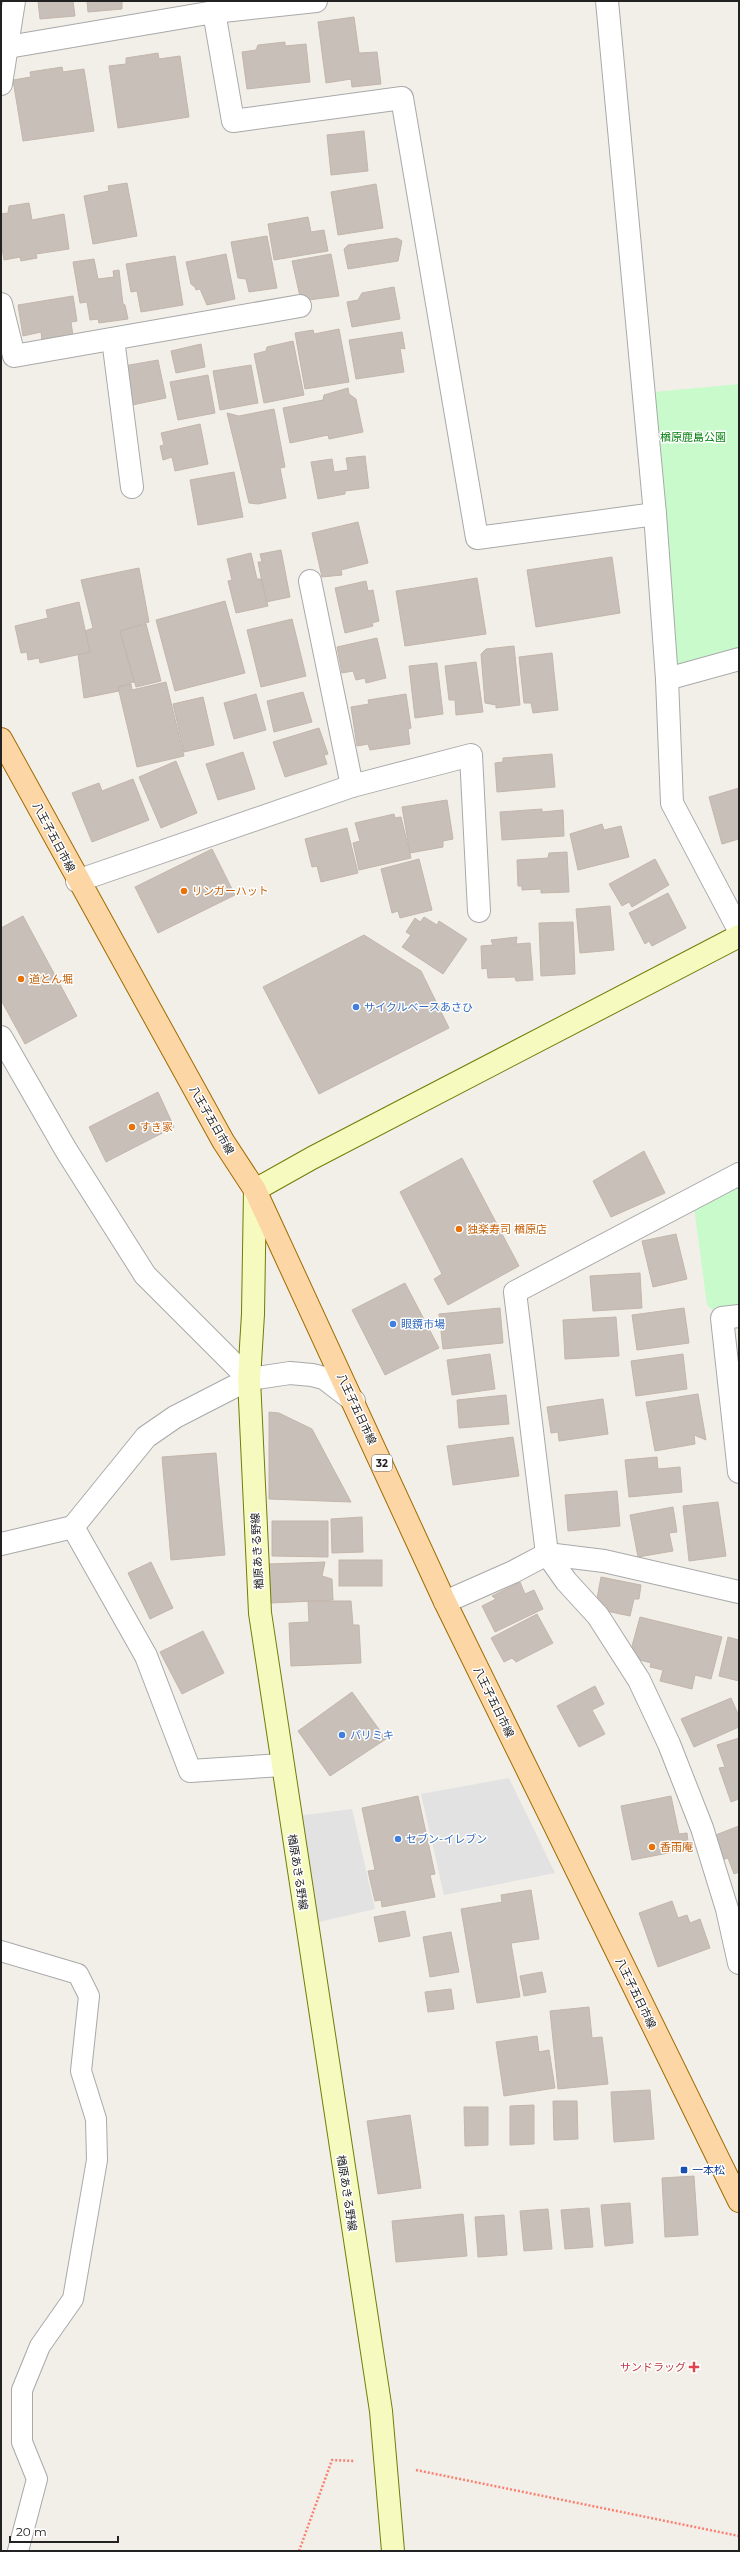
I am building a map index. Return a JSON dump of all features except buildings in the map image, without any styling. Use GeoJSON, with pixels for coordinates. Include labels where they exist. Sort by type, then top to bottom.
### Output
{"type":"FeatureCollection","features":[{"type":"Feature","properties":{"kind":"main road","name":"八王子五日市線"},"geometry":{"type":"LineString","coordinates":[[1,739],[77,880],[223,1141],[255,1190],[354,1401],[445,1602],[739,2201]]}},
{"type":"Feature","properties":{"kind":"main road"},"geometry":{"type":"LineString","coordinates":[[255,1190],[312,1158],[739,936]]}},
{"type":"Feature","properties":{"kind":"main road","name":"楢原あきる野線"},"geometry":{"type":"LineString","coordinates":[[255,1190],[253,1314],[249,1379],[260,1613],[381,2411],[393,2551]]}},
{"type":"Feature","properties":{"kind":"street"},"geometry":{"type":"LineString","coordinates":[[1,84],[14,1]]}},
{"type":"Feature","properties":{"kind":"street"},"geometry":{"type":"LineString","coordinates":[[8,47],[214,12],[316,1]]}},
{"type":"Feature","properties":{"kind":"street"},"geometry":{"type":"LineString","coordinates":[[607,1],[655,514],[667,679],[672,803],[739,930]]}},
{"type":"Feature","properties":{"kind":"street"},"geometry":{"type":"LineString","coordinates":[[214,12],[233,121],[402,98],[477,538],[655,514]]}},
{"type":"Feature","properties":{"kind":"street"},"geometry":{"type":"LineString","coordinates":[[1,304],[14,356],[300,306]]}},
{"type":"Feature","properties":{"kind":"street"},"geometry":{"type":"LineString","coordinates":[[113,339],[132,487]]}},
{"type":"Feature","properties":{"kind":"street"},"geometry":{"type":"LineString","coordinates":[[310,581],[352,786]]}},
{"type":"Feature","properties":{"kind":"street"},"geometry":{"type":"LineString","coordinates":[[667,679],[739,659]]}},
{"type":"Feature","properties":{"kind":"street"},"geometry":{"type":"LineString","coordinates":[[77,880],[352,786],[471,755],[479,910]]}},
{"type":"Feature","properties":{"kind":"street"},"geometry":{"type":"LineString","coordinates":[[1,1037],[66,1150],[145,1275],[249,1379]]}},
{"type":"Feature","properties":{"kind":"street"},"geometry":{"type":"LineString","coordinates":[[739,1174],[515,1292],[547,1554],[566,1581],[598,1616],[639,1680],[662,1730],[702,1828],[727,1909],[739,1963]]}},
{"type":"Feature","properties":{"kind":"street"},"geometry":{"type":"LineString","coordinates":[[739,1316],[722,1318],[739,1472]]}},
{"type":"Feature","properties":{"kind":"street"},"geometry":{"type":"LineString","coordinates":[[1,1544],[73,1527],[146,1437],[175,1416],[249,1379],[290,1373],[312,1375],[324,1378],[354,1401]]}},
{"type":"Feature","properties":{"kind":"street"},"geometry":{"type":"LineString","coordinates":[[73,1527],[146,1656],[190,1770],[282,1765]]}},
{"type":"Feature","properties":{"kind":"street"},"geometry":{"type":"LineString","coordinates":[[445,1602],[513,1572],[547,1554],[604,1561],[739,1592]]}},
{"type":"Feature","properties":{"kind":"lane"},"geometry":{"type":"LineString","coordinates":[[1,1950],[78,1974],[89,1996],[80,2071],[96,2119],[97,2160],[73,2299],[40,2346],[22,2390],[22,2442],[37,2479],[18,2551]]}},
{"type":"Feature","properties":{"kind":"path"},"geometry":{"type":"LineString","coordinates":[[299,2551],[332,2460],[385,2464],[739,2536]]}},
{"type":"Feature","properties":{"kind":"green space","name":"楢原鹿島公園"},"geometry":{"type":"Polygon","coordinates":[[[739,384],[739,659],[667,679],[643,393],[739,384]]]}},
{"type":"Feature","properties":{"kind":"green space"},"geometry":{"type":"Polygon","coordinates":[[[739,1174],[739,1316],[722,1318],[707,1305],[693,1199],[739,1174]]]}},
{"type":"Feature","properties":{"kind":"shaded area"},"geometry":{"type":"Polygon","coordinates":[[[509,1778],[555,1873],[444,1895],[421,1794],[509,1778]]]}},
{"type":"Feature","properties":{"kind":"shaded area"},"geometry":{"type":"Polygon","coordinates":[[[352,1809],[375,1909],[306,1925],[290,1817],[352,1809]]]}},
{"type":"Feature","properties":{"kind":"place","name":"リンガーハット"},"geometry":{"type":"Point","coordinates":[184,891]}},
{"type":"Feature","properties":{"kind":"place","name":"道とん堀"},"geometry":{"type":"Point","coordinates":[21,979]}},
{"type":"Feature","properties":{"kind":"place","name":"サイクルベースあさひ"},"geometry":{"type":"Point","coordinates":[356,1007]}},
{"type":"Feature","properties":{"kind":"place","name":"すき家"},"geometry":{"type":"Point","coordinates":[132,1127]}},
{"type":"Feature","properties":{"kind":"place","name":"独楽寿司 楢原店"},"geometry":{"type":"Point","coordinates":[459,1229]}},
{"type":"Feature","properties":{"kind":"place","name":"眼鏡市場"},"geometry":{"type":"Point","coordinates":[393,1324]}},
{"type":"Feature","properties":{"kind":"place","name":"パリミキ"},"geometry":{"type":"Point","coordinates":[342,1735]}},
{"type":"Feature","properties":{"kind":"place","name":"セブン-イレブン"},"geometry":{"type":"Point","coordinates":[398,1839]}},
{"type":"Feature","properties":{"kind":"place","name":"香雨庵"},"geometry":{"type":"Point","coordinates":[652,1847]}},
{"type":"Feature","properties":{"kind":"place","name":"一本松"},"geometry":{"type":"Point","coordinates":[684,2170]}},
{"type":"Feature","properties":{"kind":"place","name":"サンドラッグ"},"geometry":{"type":"Point","coordinates":[694,2367]}}]}
